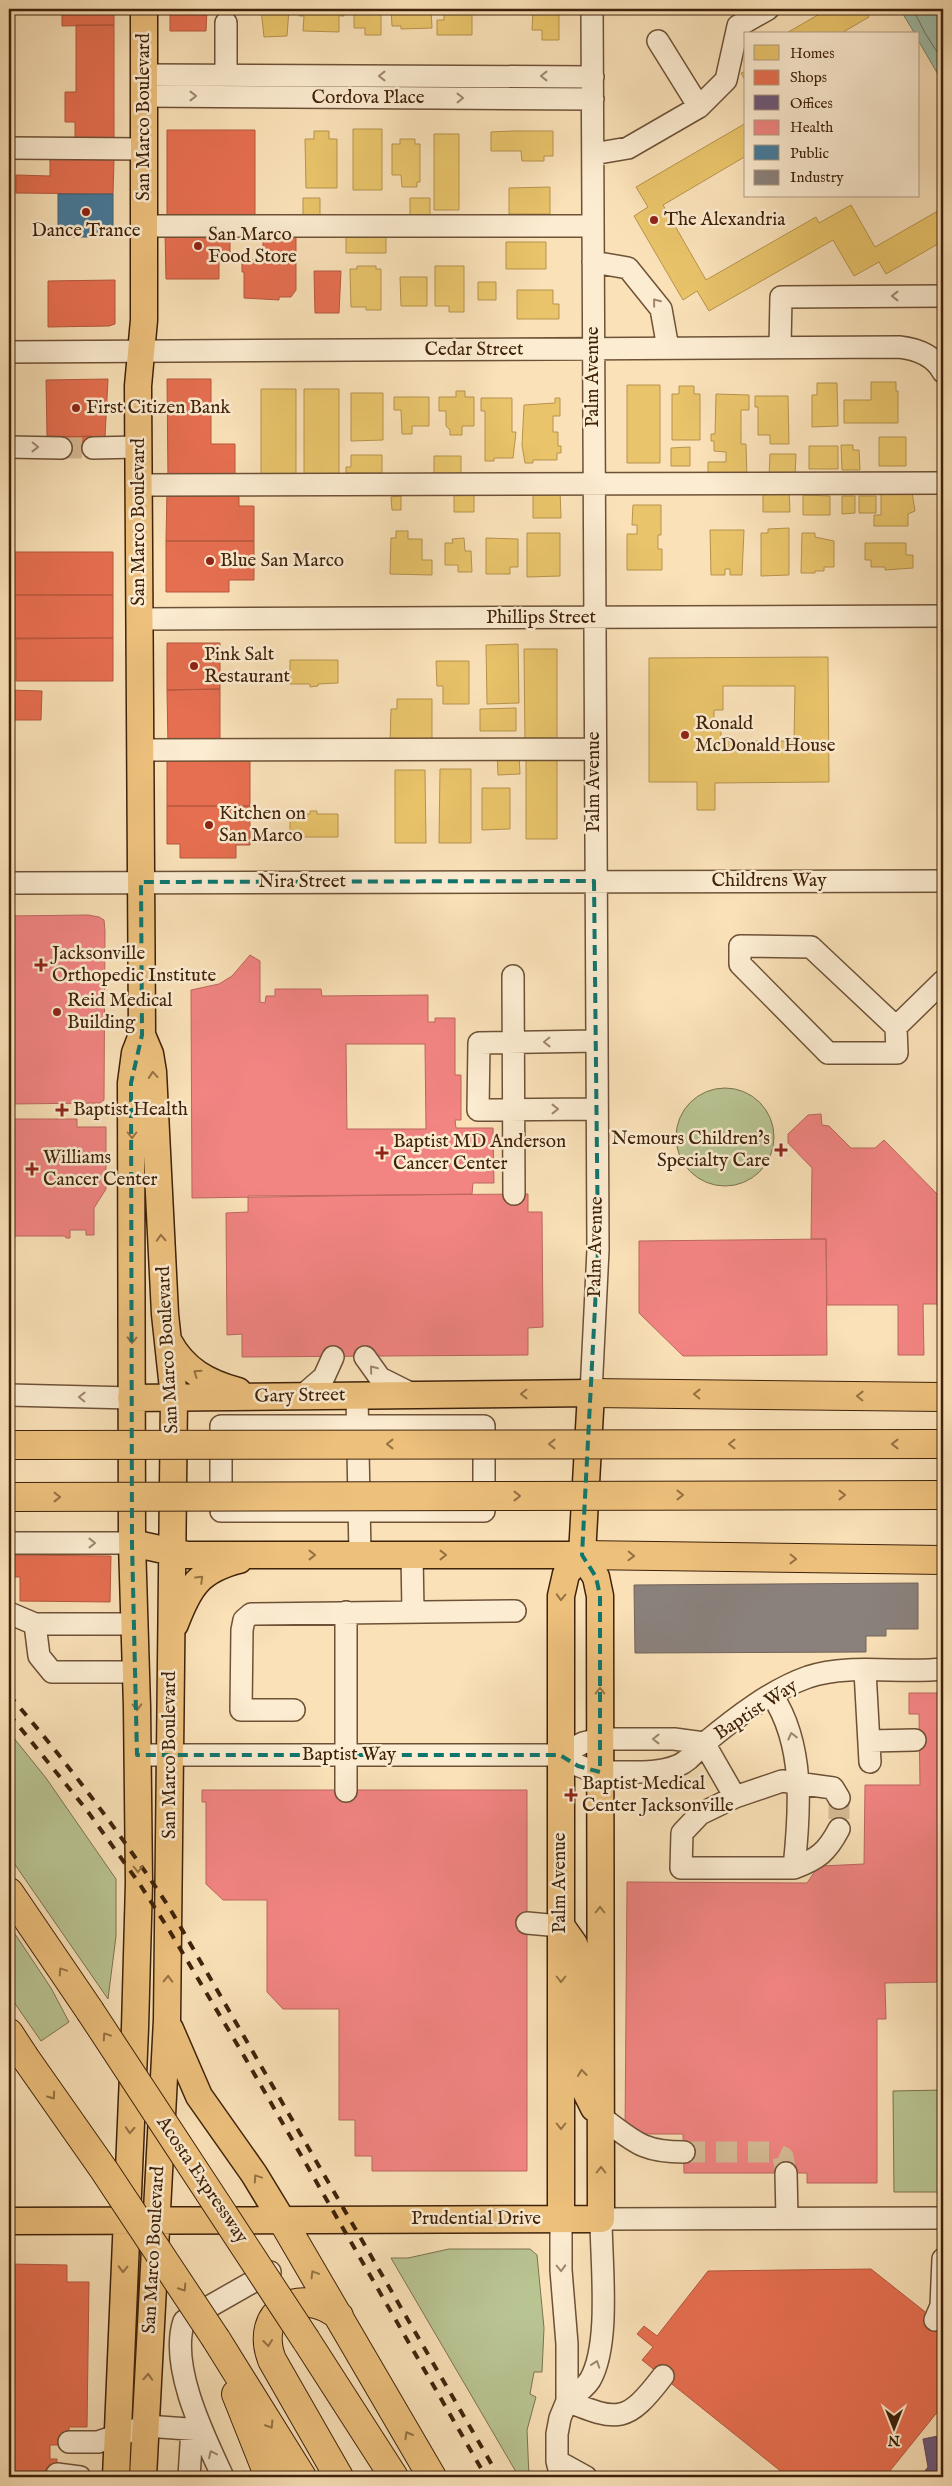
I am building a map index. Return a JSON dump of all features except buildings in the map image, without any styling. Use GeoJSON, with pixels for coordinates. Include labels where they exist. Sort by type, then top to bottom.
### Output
{"type":"FeatureCollection","features":[{"type":"Feature","properties":{"kind":"highway"},"geometry":{"type":"LineString","coordinates":[[590,1393],[943,1396]]}},
{"type":"Feature","properties":{"kind":"highway"},"geometry":{"type":"LineString","coordinates":[[9,1445],[943,1444]]}},
{"type":"Feature","properties":{"kind":"highway"},"geometry":{"type":"LineString","coordinates":[[9,1497],[943,1495]]}},
{"type":"Feature","properties":{"kind":"highway"},"geometry":{"type":"LineString","coordinates":[[582,1554],[943,1560]]}},
{"type":"Feature","properties":{"kind":"highway","name":"Acosta Expressway"},"geometry":{"type":"LineString","coordinates":[[9,1892],[90,2011],[306,2340],[341,2402],[378,2477]]}},
{"type":"Feature","properties":{"kind":"highway"},"geometry":{"type":"LineString","coordinates":[[9,2033],[119,2192],[216,2339],[302,2477]]}},
{"type":"Feature","properties":{"kind":"highway"},"geometry":{"type":"LineString","coordinates":[[282,2220],[432,2477]]}},
{"type":"Feature","properties":{"kind":"highway"},"geometry":{"type":"LineString","coordinates":[[338,2477],[272,2360],[267,2331],[273,2317],[290,2304],[312,2302],[328,2308],[339,2316]]}},
{"type":"Feature","properties":{"kind":"highway"},"geometry":{"type":"LineString","coordinates":[[216,2339],[269,2477]]}},
{"type":"Feature","properties":{"kind":"highway"},"geometry":{"type":"LineString","coordinates":[[306,2340],[394,2477]]}},
{"type":"Feature","properties":{"kind":"main road","name":"San Marco Boulevard"},"geometry":{"type":"LineString","coordinates":[[116,2477],[125,2220],[137,1967],[137,1755],[131,1398],[133,1291],[131,1083],[135,1053],[142,1035],[138,386],[144,320],[144,9]]}},
{"type":"Feature","properties":{"kind":"main road","name":"San Marco Boulevard"},"geometry":{"type":"LineString","coordinates":[[142,1035],[150,1054],[153,1072],[167,1339],[174,1398],[167,2020],[143,2477]]}},
{"type":"Feature","properties":{"kind":"main road"},"geometry":{"type":"LineString","coordinates":[[167,1339],[183,1362],[199,1376],[222,1386],[258,1397]]}},
{"type":"Feature","properties":{"kind":"main road","name":"Gary Street"},"geometry":{"type":"LineString","coordinates":[[131,1398],[590,1393]]}},
{"type":"Feature","properties":{"kind":"main road","name":"Palm Avenue"},"geometry":{"type":"LineString","coordinates":[[561,2219],[560,1755],[562,1588],[570,1568],[582,1554],[590,1393]]}},
{"type":"Feature","properties":{"kind":"main road"},"geometry":{"type":"LineString","coordinates":[[132,1543],[173,1553],[264,1555],[582,1554],[596,1577],[600,1596],[601,2219]]}},
{"type":"Feature","properties":{"kind":"main road"},"geometry":{"type":"LineString","coordinates":[[170,1638],[188,1595],[199,1578],[227,1564],[264,1555]]}},
{"type":"Feature","properties":{"kind":"main road"},"geometry":{"type":"LineString","coordinates":[[560,1926],[574,1944],[580,1961],[582,2075],[589,2099],[601,2117]]}},
{"type":"Feature","properties":{"kind":"main road"},"geometry":{"type":"LineString","coordinates":[[167,2020],[199,2096],[254,2174],[282,2220]]}},
{"type":"Feature","properties":{"kind":"main road","name":"Prudential Drive"},"geometry":{"type":"LineString","coordinates":[[9,2221],[601,2219]]}},
{"type":"Feature","properties":{"kind":"street","name":"Palm Avenue"},"geometry":{"type":"LineString","coordinates":[[590,1393],[597,1257],[592,9]]}},
{"type":"Feature","properties":{"kind":"street"},"geometry":{"type":"LineString","coordinates":[[593,154],[628,148],[699,108],[726,80],[738,26],[768,9]]}},
{"type":"Feature","properties":{"kind":"street"},"geometry":{"type":"LineString","coordinates":[[226,23],[226,75]]}},
{"type":"Feature","properties":{"kind":"street"},"geometry":{"type":"LineString","coordinates":[[658,41],[699,108]]}},
{"type":"Feature","properties":{"kind":"street","name":"Cordova Place"},"geometry":{"type":"LineString","coordinates":[[144,85],[226,75],[593,77]]}},
{"type":"Feature","properties":{"kind":"street","name":"Cordova Place"},"geometry":{"type":"LineString","coordinates":[[144,85],[593,99]]}},
{"type":"Feature","properties":{"kind":"street"},"geometry":{"type":"LineString","coordinates":[[9,148],[144,149]]}},
{"type":"Feature","properties":{"kind":"street"},"geometry":{"type":"LineString","coordinates":[[144,226],[593,226]]}},
{"type":"Feature","properties":{"kind":"street"},"geometry":{"type":"LineString","coordinates":[[593,262],[628,268],[661,309],[668,348]]}},
{"type":"Feature","properties":{"kind":"street"},"geometry":{"type":"LineString","coordinates":[[780,347],[781,297],[943,296]]}},
{"type":"Feature","properties":{"kind":"street","name":"Cedar Street"},"geometry":{"type":"LineString","coordinates":[[9,352],[899,347],[922,352],[941,363]]}},
{"type":"Feature","properties":{"kind":"street"},"geometry":{"type":"LineString","coordinates":[[9,447],[61,448]]}},
{"type":"Feature","properties":{"kind":"street"},"geometry":{"type":"LineString","coordinates":[[92,448],[138,447]]}},
{"type":"Feature","properties":{"kind":"street"},"geometry":{"type":"LineString","coordinates":[[139,485],[943,483]]}},
{"type":"Feature","properties":{"kind":"street","name":"Phillips Street"},"geometry":{"type":"LineString","coordinates":[[139,619],[943,616]]}},
{"type":"Feature","properties":{"kind":"street"},"geometry":{"type":"LineString","coordinates":[[140,750],[594,749]]}},
{"type":"Feature","properties":{"kind":"street","name":"Childrens Way"},"geometry":{"type":"LineString","coordinates":[[594,881],[943,881]]}},
{"type":"Feature","properties":{"kind":"street","name":"Nira Street"},"geometry":{"type":"LineString","coordinates":[[9,883],[594,881]]}},
{"type":"Feature","properties":{"kind":"street"},"geometry":{"type":"LineString","coordinates":[[896,1028],[811,947],[740,946],[740,964],[828,1052],[897,1052],[896,1028],[943,981]]}},
{"type":"Feature","properties":{"kind":"street"},"geometry":{"type":"LineString","coordinates":[[513,976],[514,1194]]}},
{"type":"Feature","properties":{"kind":"street"},"geometry":{"type":"LineString","coordinates":[[596,1041],[479,1043],[478,1110],[596,1109]]}},
{"type":"Feature","properties":{"kind":"street"},"geometry":{"type":"LineString","coordinates":[[302,1396],[324,1377],[333,1357]]}},
{"type":"Feature","properties":{"kind":"street"},"geometry":{"type":"LineString","coordinates":[[364,1357],[380,1378],[414,1395]]}},
{"type":"Feature","properties":{"kind":"street","name":"Gary Street"},"geometry":{"type":"LineString","coordinates":[[9,1395],[131,1398]]}},
{"type":"Feature","properties":{"kind":"street"},"geometry":{"type":"LineString","coordinates":[[357,1396],[360,1555]]}},
{"type":"Feature","properties":{"kind":"street"},"geometry":{"type":"LineString","coordinates":[[221,1426],[357,1426],[484,1426],[484,1511],[221,1511],[221,1426]]}},
{"type":"Feature","properties":{"kind":"street"},"geometry":{"type":"LineString","coordinates":[[9,1543],[132,1543]]}},
{"type":"Feature","properties":{"kind":"street"},"geometry":{"type":"LineString","coordinates":[[412,1555],[412,1611]]}},
{"type":"Feature","properties":{"kind":"street"},"geometry":{"type":"LineString","coordinates":[[294,1710],[241,1710],[242,1630],[247,1616],[257,1613],[515,1611]]}},
{"type":"Feature","properties":{"kind":"street"},"geometry":{"type":"LineString","coordinates":[[346,1612],[346,1791]]}},
{"type":"Feature","properties":{"kind":"street"},"geometry":{"type":"LineString","coordinates":[[9,1614],[35,1624],[134,1624]]}},
{"type":"Feature","properties":{"kind":"street"},"geometry":{"type":"LineString","coordinates":[[35,1624],[37,1650],[43,1662],[52,1672],[136,1672]]}},
{"type":"Feature","properties":{"kind":"street","name":"Baptist Way"},"geometry":{"type":"LineString","coordinates":[[560,1755],[578,1766],[600,1772],[666,1769],[686,1762],[704,1743],[772,1695],[794,1683],[815,1675],[864,1671],[940,1669]]}},
{"type":"Feature","properties":{"kind":"street"},"geometry":{"type":"LineString","coordinates":[[864,1671],[870,1752],[915,1740]]}},
{"type":"Feature","properties":{"kind":"street"},"geometry":{"type":"LineString","coordinates":[[772,1695],[784,1714],[794,1748],[798,1826],[794,1868]]}},
{"type":"Feature","properties":{"kind":"street","name":"Baptist Way"},"geometry":{"type":"LineString","coordinates":[[137,1755],[560,1755],[575,1746],[600,1739],[674,1739],[704,1743]]}},
{"type":"Feature","properties":{"kind":"street"},"geometry":{"type":"LineString","coordinates":[[704,1743],[735,1797]]}},
{"type":"Feature","properties":{"kind":"street"},"geometry":{"type":"LineString","coordinates":[[839,1798],[833,1788],[782,1781],[735,1797],[700,1814],[682,1833],[682,1868],[794,1868],[815,1860],[831,1844],[839,1829]]}},
{"type":"Feature","properties":{"kind":"street"},"geometry":{"type":"LineString","coordinates":[[527,1923],[560,1926]]}},
{"type":"Feature","properties":{"kind":"street"},"geometry":{"type":"LineString","coordinates":[[601,2117],[648,2149],[661,2152],[684,2152]]}},
{"type":"Feature","properties":{"kind":"street"},"geometry":{"type":"LineString","coordinates":[[786,2172],[787,2218]]}},
{"type":"Feature","properties":{"kind":"street","name":"Prudential Drive"},"geometry":{"type":"LineString","coordinates":[[601,2219],[943,2218]]}},
{"type":"Feature","properties":{"kind":"street"},"geometry":{"type":"LineString","coordinates":[[561,2219],[561,2270],[567,2330],[567,2400],[558,2427],[559,2469],[586,2477]]}},
{"type":"Feature","properties":{"kind":"street"},"geometry":{"type":"LineString","coordinates":[[567,2400],[581,2390],[590,2379],[601,2346],[601,2219]]}},
{"type":"Feature","properties":{"kind":"street"},"geometry":{"type":"LineString","coordinates":[[935,2320],[941,2306],[943,2259]]}},
{"type":"Feature","properties":{"kind":"street"},"geometry":{"type":"LineString","coordinates":[[223,2477],[197,2430],[181,2364],[181,2331],[184,2321],[270,2272]]}},
{"type":"Feature","properties":{"kind":"street"},"geometry":{"type":"LineString","coordinates":[[567,2400],[604,2415],[621,2415],[644,2399],[663,2376]]}},
{"type":"Feature","properties":{"kind":"street"},"geometry":{"type":"LineString","coordinates":[[69,2442],[98,2442],[146,2426],[197,2430]]}},
{"type":"Feature","properties":{"kind":"street"},"geometry":{"type":"LineString","coordinates":[[189,2477],[197,2430]]}},
{"type":"Feature","properties":{"kind":"street"},"geometry":{"type":"LineString","coordinates":[[56,2474],[80,2477]]}},
{"type":"Feature","properties":{"kind":"highlighted area"},"geometry":{"type":"Polygon","coordinates":[[[594,881],[598,1250],[582,1555],[596,1577],[600,1596],[600,1772],[578,1766],[560,1755],[137,1755],[132,1543],[131,1083],[142,1035],[141,882],[594,881]]]}},
{"type":"Feature","properties":{"kind":"shaded area"},"geometry":{"type":"Polygon","coordinates":[[[725,1088],[744,1092],[760,1102],[770,1118],[774,1137],[770,1156],[760,1172],[744,1182],[725,1186],[706,1182],[690,1172],[680,1156],[676,1137],[680,1118],[690,1102],[706,1092],[725,1088]]]}},
{"type":"Feature","properties":{"kind":"shaded area"},"geometry":{"type":"Polygon","coordinates":[[[9,1732],[46,1778],[116,1879],[116,1936],[108,1999],[9,1856],[9,1732]]]}},
{"type":"Feature","properties":{"kind":"shaded area"},"geometry":{"type":"Polygon","coordinates":[[[9,1925],[51,1988],[69,2022],[41,2041],[9,1995],[9,1925]]]}},
{"type":"Feature","properties":{"kind":"shaded area"},"geometry":{"type":"Polygon","coordinates":[[[943,2090],[943,2192],[894,2192],[893,2091],[943,2090]]]}},
{"type":"Feature","properties":{"kind":"shaded area"},"geometry":{"type":"Polygon","coordinates":[[[449,2249],[530,2249],[537,2255],[544,2328],[542,2372],[534,2372],[530,2394],[536,2397],[527,2430],[529,2477],[519,2477],[391,2258],[408,2258],[449,2249]]]}},
{"type":"Feature","properties":{"kind":"water"},"geometry":{"type":"Polygon","coordinates":[[[900,9],[943,9],[943,83],[920,43],[920,32],[914,32],[900,9]]]}},
{"type":"Feature","properties":{"kind":"tunnel"},"geometry":{"type":"LineString","coordinates":[[61,448],[93,448]]}},
{"type":"Feature","properties":{"kind":"tunnel"},"geometry":{"type":"LineString","coordinates":[[839,1798],[839,1829]]}},
{"type":"Feature","properties":{"kind":"tunnel"},"geometry":{"type":"LineString","coordinates":[[684,2152],[772,2152],[783,2157],[786,2173]]}},
{"type":"Feature","properties":{"kind":"railway"},"geometry":{"type":"LineString","coordinates":[[9,1695],[92,1798],[169,1907],[499,2477]]}},
{"type":"Feature","properties":{"kind":"railway"},"geometry":{"type":"LineString","coordinates":[[9,1714],[86,1809],[139,1883],[169,1930],[244,2056],[486,2477]]}},
{"type":"Feature","properties":{"kind":"place","name":"Dance Trance"},"geometry":{"type":"Point","coordinates":[86,212]}},
{"type":"Feature","properties":{"kind":"place","name":"The Alexandria"},"geometry":{"type":"Point","coordinates":[654,220]}},
{"type":"Feature","properties":{"kind":"place","name":"San Marco Food Store"},"geometry":{"type":"Point","coordinates":[198,246]}},
{"type":"Feature","properties":{"kind":"place","name":"First Citizen Bank"},"geometry":{"type":"Point","coordinates":[76,408]}},
{"type":"Feature","properties":{"kind":"place","name":"Blue San Marco"},"geometry":{"type":"Point","coordinates":[210,561]}},
{"type":"Feature","properties":{"kind":"place","name":"Pink Salt Restaurant"},"geometry":{"type":"Point","coordinates":[194,666]}},
{"type":"Feature","properties":{"kind":"place","name":"Ronald McDonald House"},"geometry":{"type":"Point","coordinates":[685,735]}},
{"type":"Feature","properties":{"kind":"place","name":"Kitchen on San Marco"},"geometry":{"type":"Point","coordinates":[209,825]}},
{"type":"Feature","properties":{"kind":"place","name":"Jacksonville Orthopedic Institute"},"geometry":{"type":"Point","coordinates":[41,965]}},
{"type":"Feature","properties":{"kind":"place","name":"Reid Medical Building"},"geometry":{"type":"Point","coordinates":[57,1012]}},
{"type":"Feature","properties":{"kind":"place","name":"Baptist Health"},"geometry":{"type":"Point","coordinates":[62,1110]}},
{"type":"Feature","properties":{"kind":"place","name":"Nemours Children's Specialty Care"},"geometry":{"type":"Point","coordinates":[781,1150]}},
{"type":"Feature","properties":{"kind":"place","name":"Baptist MD Anderson Cancer Center"},"geometry":{"type":"Point","coordinates":[382,1153]}},
{"type":"Feature","properties":{"kind":"place","name":"Williams Cancer Center"},"geometry":{"type":"Point","coordinates":[32,1169]}},
{"type":"Feature","properties":{"kind":"place","name":"Baptist Medical Center Jacksonville"},"geometry":{"type":"Point","coordinates":[571,1795]}}]}
